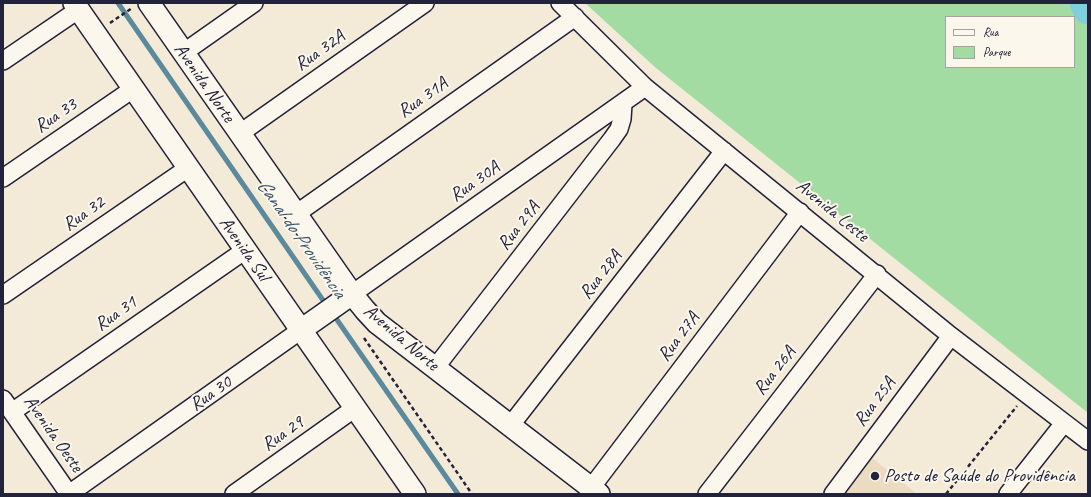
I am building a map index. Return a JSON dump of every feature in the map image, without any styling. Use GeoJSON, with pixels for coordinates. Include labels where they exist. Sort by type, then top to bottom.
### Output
{"type":"FeatureCollection","features":[{"type":"Feature","properties":{"kind":"street"},"geometry":{"type":"LineString","coordinates":[[183,53],[254,3]]}},
{"type":"Feature","properties":{"kind":"street","name":"Rua 32A"},"geometry":{"type":"LineString","coordinates":[[240,134],[425,3]]}},
{"type":"Feature","properties":{"kind":"street","name":"Avenida Leste"},"geometry":{"type":"LineString","coordinates":[[560,3],[645,87],[877,274],[951,336],[1088,441]]}},
{"type":"Feature","properties":{"kind":"street","name":"Avenida Norte"},"geometry":{"type":"LineString","coordinates":[[143,4],[183,53],[240,134],[296,214],[348,296],[377,323],[595,491]]}},
{"type":"Feature","properties":{"kind":"street"},"geometry":{"type":"LineString","coordinates":[[3,61],[76,6]]}},
{"type":"Feature","properties":{"kind":"street","name":"Avenida Sul"},"geometry":{"type":"LineString","coordinates":[[76,6],[244,251],[304,328],[412,493]]}},
{"type":"Feature","properties":{"kind":"street","name":"Rua 31A"},"geometry":{"type":"LineString","coordinates":[[296,214],[575,17]]}},
{"type":"Feature","properties":{"kind":"street"},"geometry":{"type":"LineString","coordinates":[[623,104],[645,87]]}},
{"type":"Feature","properties":{"kind":"street","name":"Rua 33"},"geometry":{"type":"LineString","coordinates":[[3,178],[133,89]]}},
{"type":"Feature","properties":{"kind":"street","name":"Rua 30A"},"geometry":{"type":"LineString","coordinates":[[348,296],[623,104]]}},
{"type":"Feature","properties":{"kind":"street","name":"Rua 29A"},"geometry":{"type":"LineString","coordinates":[[435,368],[612,139],[619,129],[622,119],[623,104]]}},
{"type":"Feature","properties":{"kind":"street","name":"Rua 28A"},"geometry":{"type":"LineString","coordinates":[[510,426],[724,151]]}},
{"type":"Feature","properties":{"kind":"street","name":"Rua 32"},"geometry":{"type":"LineString","coordinates":[[3,295],[188,168]]}},
{"type":"Feature","properties":{"kind":"street","name":"Rua 27A"},"geometry":{"type":"LineString","coordinates":[[595,491],[800,212]]}},
{"type":"Feature","properties":{"kind":"street","name":"Rua 31"},"geometry":{"type":"LineString","coordinates":[[8,405],[244,251]]}},
{"type":"Feature","properties":{"kind":"street","name":"Rua 26A"},"geometry":{"type":"LineString","coordinates":[[706,494],[877,274]]}},
{"type":"Feature","properties":{"kind":"street","name":"Rua 30"},"geometry":{"type":"LineString","coordinates":[[69,494],[348,296]]}},
{"type":"Feature","properties":{"kind":"street","name":"Rua 25A"},"geometry":{"type":"LineString","coordinates":[[833,494],[951,336]]}},
{"type":"Feature","properties":{"kind":"street","name":"Avenida Oeste"},"geometry":{"type":"LineString","coordinates":[[8,405],[69,494]]}},
{"type":"Feature","properties":{"kind":"street","name":"Rua 29"},"geometry":{"type":"LineString","coordinates":[[234,494],[355,408]]}},
{"type":"Feature","properties":{"kind":"street"},"geometry":{"type":"LineString","coordinates":[[1008,494],[1064,422]]}},
{"type":"Feature","properties":{"kind":"path"},"geometry":{"type":"LineString","coordinates":[[108,24],[143,4]]}},
{"type":"Feature","properties":{"kind":"path"},"geometry":{"type":"LineString","coordinates":[[360,331],[472,494]]}},
{"type":"Feature","properties":{"kind":"path"},"geometry":{"type":"LineString","coordinates":[[946,494],[1027,394]]}},
{"type":"Feature","properties":{"kind":"shaded area","name":"Posto de Saúde do Providência"},"geometry":{"type":"Polygon","coordinates":[[[871,457],[917,494],[843,494],[871,457]]]}},
{"type":"Feature","properties":{"kind":"green space"},"geometry":{"type":"Polygon","coordinates":[[[585,3],[1088,3],[1088,413],[656,68],[585,3]]]}},
{"type":"Feature","properties":{"kind":"waterway","name":"Canal do Providência"},"geometry":{"type":"LineString","coordinates":[[118,3],[327,306]]}},
{"type":"Feature","properties":{"kind":"waterway"},"geometry":{"type":"LineString","coordinates":[[1084,3],[1088,10]]}},
{"type":"Feature","properties":{"kind":"waterway","name":"Canal do Providência"},"geometry":{"type":"LineString","coordinates":[[333,314],[458,494]]}},
{"type":"Feature","properties":{"kind":"place","name":"Posto de Saúde do Providência"},"geometry":{"type":"Point","coordinates":[875,476]}}]}
